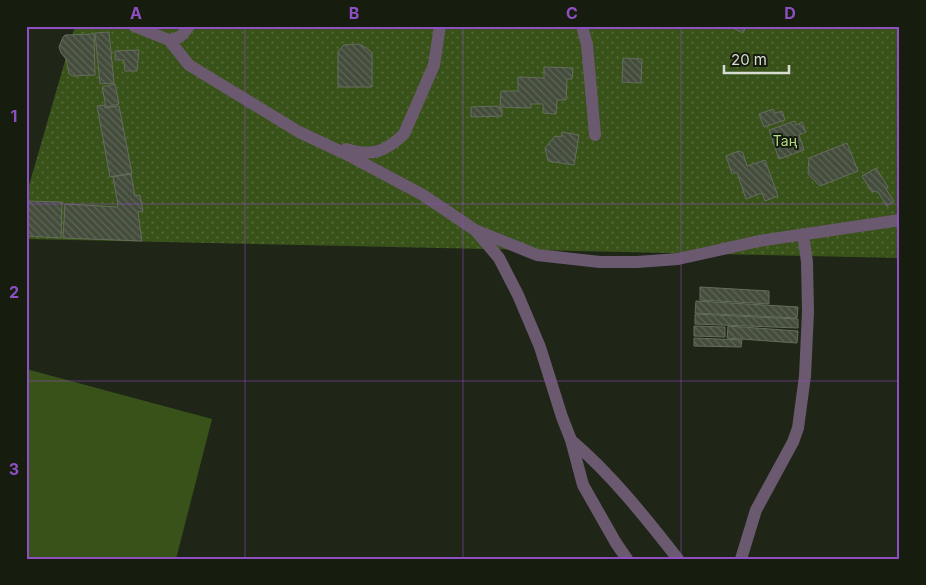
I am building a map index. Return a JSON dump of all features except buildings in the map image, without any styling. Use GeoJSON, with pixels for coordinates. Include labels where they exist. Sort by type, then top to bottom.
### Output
{"type":"FeatureCollection","features":[{"type":"Feature","properties":{"kind":"street"},"geometry":{"type":"LineString","coordinates":[[134,26],[169,40],[189,65],[299,132],[330,146],[423,195],[475,230],[537,255],[600,262],[637,262],[678,258],[759,241],[900,220]]}},
{"type":"Feature","properties":{"kind":"street"},"geometry":{"type":"LineString","coordinates":[[169,40],[183,35],[189,26]]}},
{"type":"Feature","properties":{"kind":"street"},"geometry":{"type":"LineString","coordinates":[[330,146],[335,144],[360,153],[370,153],[383,150],[404,134],[434,65],[440,26]]}},
{"type":"Feature","properties":{"kind":"street"},"geometry":{"type":"LineString","coordinates":[[582,26],[587,44],[595,135]]}},
{"type":"Feature","properties":{"kind":"street"},"geometry":{"type":"LineString","coordinates":[[475,230],[499,258],[518,294],[540,346],[571,440],[583,485],[627,559]]}},
{"type":"Feature","properties":{"kind":"street"},"geometry":{"type":"LineString","coordinates":[[741,559],[756,510],[789,451],[798,428],[805,376],[808,312],[807,262],[803,234]]}},
{"type":"Feature","properties":{"kind":"street"},"geometry":{"type":"LineString","coordinates":[[571,440],[597,462],[678,559]]}},
{"type":"Feature","properties":{"kind":"green space","name":"Таң"},"geometry":{"type":"Polygon","coordinates":[[[75,26],[900,26],[900,258],[26,239],[26,196],[75,26]]]}},
{"type":"Feature","properties":{"kind":"green space"},"geometry":{"type":"Polygon","coordinates":[[[26,369],[212,419],[176,559],[26,559],[26,369]]]}}]}
